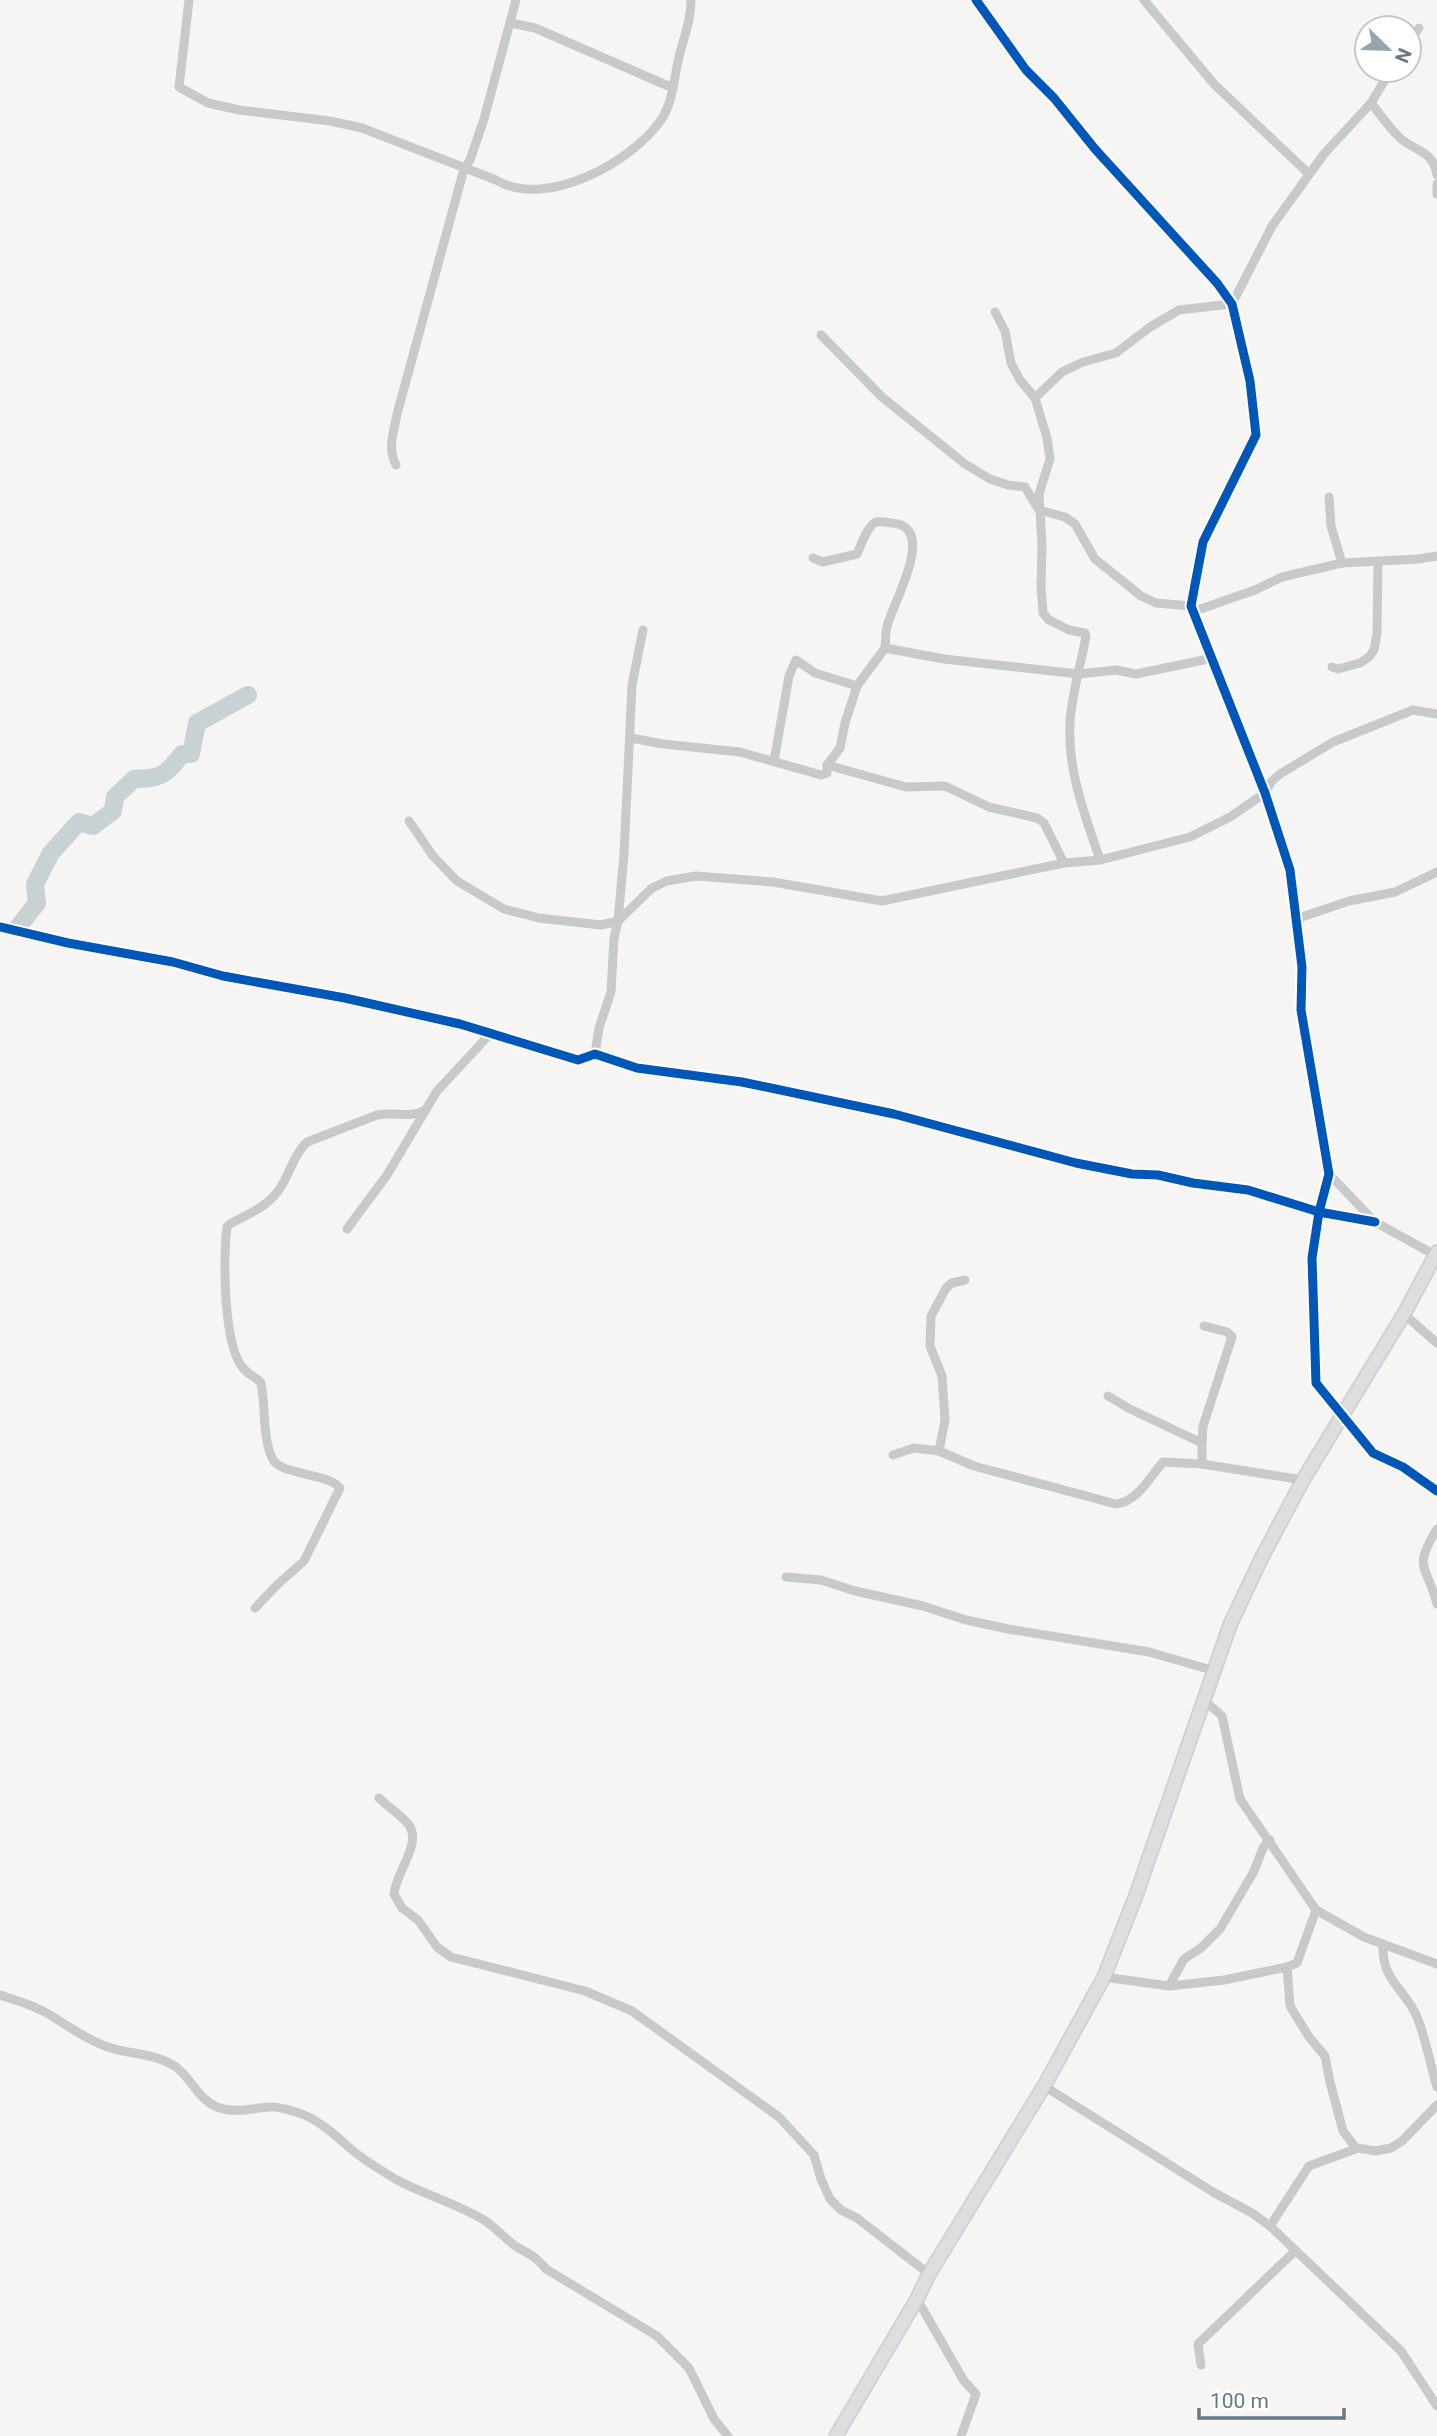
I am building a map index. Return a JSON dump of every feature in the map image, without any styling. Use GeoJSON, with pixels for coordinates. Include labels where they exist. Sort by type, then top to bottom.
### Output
{"type":"FeatureCollection","features":[{"type":"Feature","properties":{"kind":"street"},"geometry":{"type":"LineString","coordinates":[[189,0],[178,88],[208,103],[239,110],[330,121],[362,128],[519,189],[537,190],[568,185],[634,150],[662,119],[689,25],[691,0]]}},
{"type":"Feature","properties":{"kind":"street"},"geometry":{"type":"LineString","coordinates":[[397,465],[391,449],[397,414],[464,169],[475,146],[516,0]]}},
{"type":"Feature","properties":{"kind":"street"},"geometry":{"type":"LineString","coordinates":[[976,0],[1026,69],[1217,283],[1232,304],[1250,381],[1256,435],[1203,542],[1193,609],[1265,793],[1287,859],[1302,967],[1301,1010],[1329,1174],[1318,1212],[1312,1258],[1316,1383],[1373,1453],[1403,1467],[1437,1491]]}},
{"type":"Feature","properties":{"kind":"street"},"geometry":{"type":"LineString","coordinates":[[1144,0],[1214,84],[1309,174]]}},
{"type":"Feature","properties":{"kind":"street"},"geometry":{"type":"LineString","coordinates":[[511,23],[535,28],[673,88]]}},
{"type":"Feature","properties":{"kind":"street"},"geometry":{"type":"LineString","coordinates":[[1232,304],[1272,226],[1309,174],[1371,103],[1383,84]]}},
{"type":"Feature","properties":{"kind":"street"},"geometry":{"type":"LineString","coordinates":[[1371,103],[1402,139],[1426,154],[1435,164],[1437,175]]}},
{"type":"Feature","properties":{"kind":"street"},"geometry":{"type":"LineString","coordinates":[[1437,184],[1437,194]]}},
{"type":"Feature","properties":{"kind":"street"},"geometry":{"type":"LineString","coordinates":[[1035,398],[1062,372],[1083,362],[1116,353],[1150,327],[1179,310],[1232,304]]}},
{"type":"Feature","properties":{"kind":"street"},"geometry":{"type":"LineString","coordinates":[[995,312],[1005,331],[1011,363],[1020,380],[1035,398],[1047,438],[1050,459],[1039,494],[1042,607],[1049,620],[1069,630],[1085,633],[1070,721],[1074,780],[1100,860]]}},
{"type":"Feature","properties":{"kind":"street"},"geometry":{"type":"LineString","coordinates":[[821,335],[882,397],[965,464],[990,479],[1025,487],[1039,510],[1065,517],[1075,524],[1095,559],[1141,596],[1156,603],[1193,609],[1255,590],[1282,577],[1342,563],[1437,556]]}},
{"type":"Feature","properties":{"kind":"street"},"geometry":{"type":"LineString","coordinates":[[1329,497],[1331,526],[1342,563]]}},
{"type":"Feature","properties":{"kind":"street"},"geometry":{"type":"LineString","coordinates":[[631,738],[740,752],[821,775],[827,773],[828,765],[840,748],[857,686],[885,648],[887,627],[907,576],[912,547],[911,534],[906,527],[877,522],[872,525],[857,554],[823,562],[813,558]]}},
{"type":"Feature","properties":{"kind":"street"},"geometry":{"type":"LineString","coordinates":[[1332,667],[1338,669],[1360,663],[1374,650],[1377,634],[1378,561]]}},
{"type":"Feature","properties":{"kind":"street"},"geometry":{"type":"LineString","coordinates":[[595,1054],[599,1028],[611,992],[624,854],[632,685],[642,630]]}},
{"type":"Feature","properties":{"kind":"street"},"geometry":{"type":"LineString","coordinates":[[885,648],[944,659],[1079,674],[1116,670],[1136,674],[1213,658]]}},
{"type":"Feature","properties":{"kind":"street"},"geometry":{"type":"LineString","coordinates":[[774,761],[789,676],[796,660],[815,673],[857,686]]}},
{"type":"Feature","properties":{"kind":"street"},"geometry":{"type":"LineString","coordinates":[[409,821],[433,856],[457,881],[504,909],[539,918],[601,925],[618,921],[652,888],[667,881],[696,876],[773,882],[882,901],[1064,863],[1100,860],[1190,837],[1230,817],[1265,793],[1271,782],[1280,774],[1333,742],[1413,710],[1437,714]]}},
{"type":"Feature","properties":{"kind":"street"},"geometry":{"type":"LineString","coordinates":[[828,765],[906,788],[945,786],[989,807],[1037,818],[1044,823],[1064,863]]}},
{"type":"Feature","properties":{"kind":"street"},"geometry":{"type":"LineString","coordinates":[[1296,919],[1349,901],[1395,892],[1437,872]]}},
{"type":"Feature","properties":{"kind":"street"},"geometry":{"type":"LineString","coordinates":[[0,928],[460,1024],[578,1060],[595,1054],[637,1068],[742,1082],[894,1114],[1076,1163],[1132,1174],[1158,1175],[1193,1183],[1248,1190],[1318,1212],[1375,1222],[1436,1253],[1404,1314],[1304,1480],[1261,1559],[1230,1625],[1104,1976],[1044,2086],[929,2274],[836,2436]]}},
{"type":"Feature","properties":{"kind":"street"},"geometry":{"type":"LineString","coordinates":[[347,1229],[387,1175],[437,1091],[491,1034]]}},
{"type":"Feature","properties":{"kind":"street"},"geometry":{"type":"LineString","coordinates":[[255,1608],[304,1561],[341,1488],[337,1483],[283,1467],[272,1458],[261,1383],[243,1369],[228,1324],[228,1227],[275,1196],[300,1149],[307,1142],[388,1112],[415,1116],[425,1110]]}},
{"type":"Feature","properties":{"kind":"street"},"geometry":{"type":"LineString","coordinates":[[1329,1174],[1375,1222]]}},
{"type":"Feature","properties":{"kind":"street"},"geometry":{"type":"LineString","coordinates":[[939,1451],[945,1420],[942,1376],[930,1346],[931,1316],[946,1288],[952,1283],[965,1280]]}},
{"type":"Feature","properties":{"kind":"street"},"geometry":{"type":"LineString","coordinates":[[1404,1314],[1437,1343]]}},
{"type":"Feature","properties":{"kind":"street"},"geometry":{"type":"LineString","coordinates":[[1202,1464],[1203,1426],[1232,1337],[1227,1332],[1204,1326]]}},
{"type":"Feature","properties":{"kind":"street"},"geometry":{"type":"LineString","coordinates":[[1108,1396],[1202,1444]]}},
{"type":"Feature","properties":{"kind":"street"},"geometry":{"type":"LineString","coordinates":[[893,1455],[914,1448],[939,1451],[974,1466],[1116,1504],[1126,1503],[1134,1496],[1163,1462],[1202,1464],[1304,1480]]}},
{"type":"Feature","properties":{"kind":"street"},"geometry":{"type":"LineString","coordinates":[[1437,1529],[1422,1558],[1437,1604]]}},
{"type":"Feature","properties":{"kind":"street"},"geometry":{"type":"LineString","coordinates":[[786,1577],[821,1580],[997,1626],[1149,1652],[1215,1671]]}},
{"type":"Feature","properties":{"kind":"street"},"geometry":{"type":"LineString","coordinates":[[1205,1700],[1223,1716],[1240,1799],[1316,1910],[1364,1937],[1437,1964]]}},
{"type":"Feature","properties":{"kind":"street"},"geometry":{"type":"LineString","coordinates":[[379,1798],[410,1826],[412,1836],[413,1847],[399,1872],[394,1894],[402,1908],[418,1920],[437,1947],[452,1957],[585,1990],[632,2011],[779,2117],[814,2155],[830,2199],[929,2274]]}},
{"type":"Feature","properties":{"kind":"street"},"geometry":{"type":"LineString","coordinates":[[1169,1986],[1184,1959],[1201,1948],[1220,1929],[1253,1873],[1264,1846],[1270,1840]]}},
{"type":"Feature","properties":{"kind":"street"},"geometry":{"type":"LineString","coordinates":[[1104,1976],[1169,1986],[1224,1980],[1287,1967],[1297,1963],[1316,1910]]}},
{"type":"Feature","properties":{"kind":"street"},"geometry":{"type":"LineString","coordinates":[[1383,1944],[1382,1954],[1387,1975],[1416,2015],[1437,2087]]}},
{"type":"Feature","properties":{"kind":"street"},"geometry":{"type":"LineString","coordinates":[[1287,1967],[1290,2006],[1309,2037],[1325,2056],[1343,2131],[1356,2148]]}},
{"type":"Feature","properties":{"kind":"street"},"geometry":{"type":"LineString","coordinates":[[0,1996],[28,2004],[50,2015],[67,2028],[104,2046],[126,2053],[155,2056],[176,2067],[201,2097],[216,2106],[233,2111],[251,2111],[272,2106],[306,2116],[334,2132],[354,2151],[397,2179],[484,2221],[517,2246],[535,2255],[546,2269],[562,2280],[657,2336],[689,2368],[714,2419],[728,2436]]}},
{"type":"Feature","properties":{"kind":"street"},"geometry":{"type":"LineString","coordinates":[[1044,2086],[1270,2226],[1401,2351],[1437,2406]]}},
{"type":"Feature","properties":{"kind":"street"},"geometry":{"type":"LineString","coordinates":[[1270,2226],[1309,2166],[1356,2148],[1375,2151],[1391,2148],[1402,2141],[1437,2105]]}},
{"type":"Feature","properties":{"kind":"street"},"geometry":{"type":"LineString","coordinates":[[1201,2365],[1198,2344],[1295,2251]]}},
{"type":"Feature","properties":{"kind":"street"},"geometry":{"type":"LineString","coordinates":[[917,2299],[947,2347],[964,2381],[976,2394],[961,2436]]}},
{"type":"Feature","properties":{"kind":"waterway"},"geometry":{"type":"LineString","coordinates":[[19,926],[37,903],[35,884],[51,853],[79,822],[93,826],[113,811],[115,797],[134,779],[162,774],[182,754],[191,754],[197,723],[248,695]]}},
{"type":"Feature","properties":{"kind":"cycle path"},"geometry":{"type":"LineString","coordinates":[[976,0],[1026,70],[1054,98],[1095,149],[1217,283],[1232,304],[1250,381],[1256,435],[1203,542],[1191,606],[1265,793],[1290,870],[1302,967],[1301,1010],[1329,1174],[1319,1212],[1312,1258],[1316,1383],[1373,1453],[1403,1467],[1437,1491]]}},
{"type":"Feature","properties":{"kind":"cycle path"},"geometry":{"type":"LineString","coordinates":[[0,927],[460,1024],[578,1060],[595,1054],[637,1068],[742,1082],[894,1114],[1076,1163],[1132,1174],[1158,1175],[1193,1183],[1248,1190],[1319,1212],[1375,1222]]}}]}
